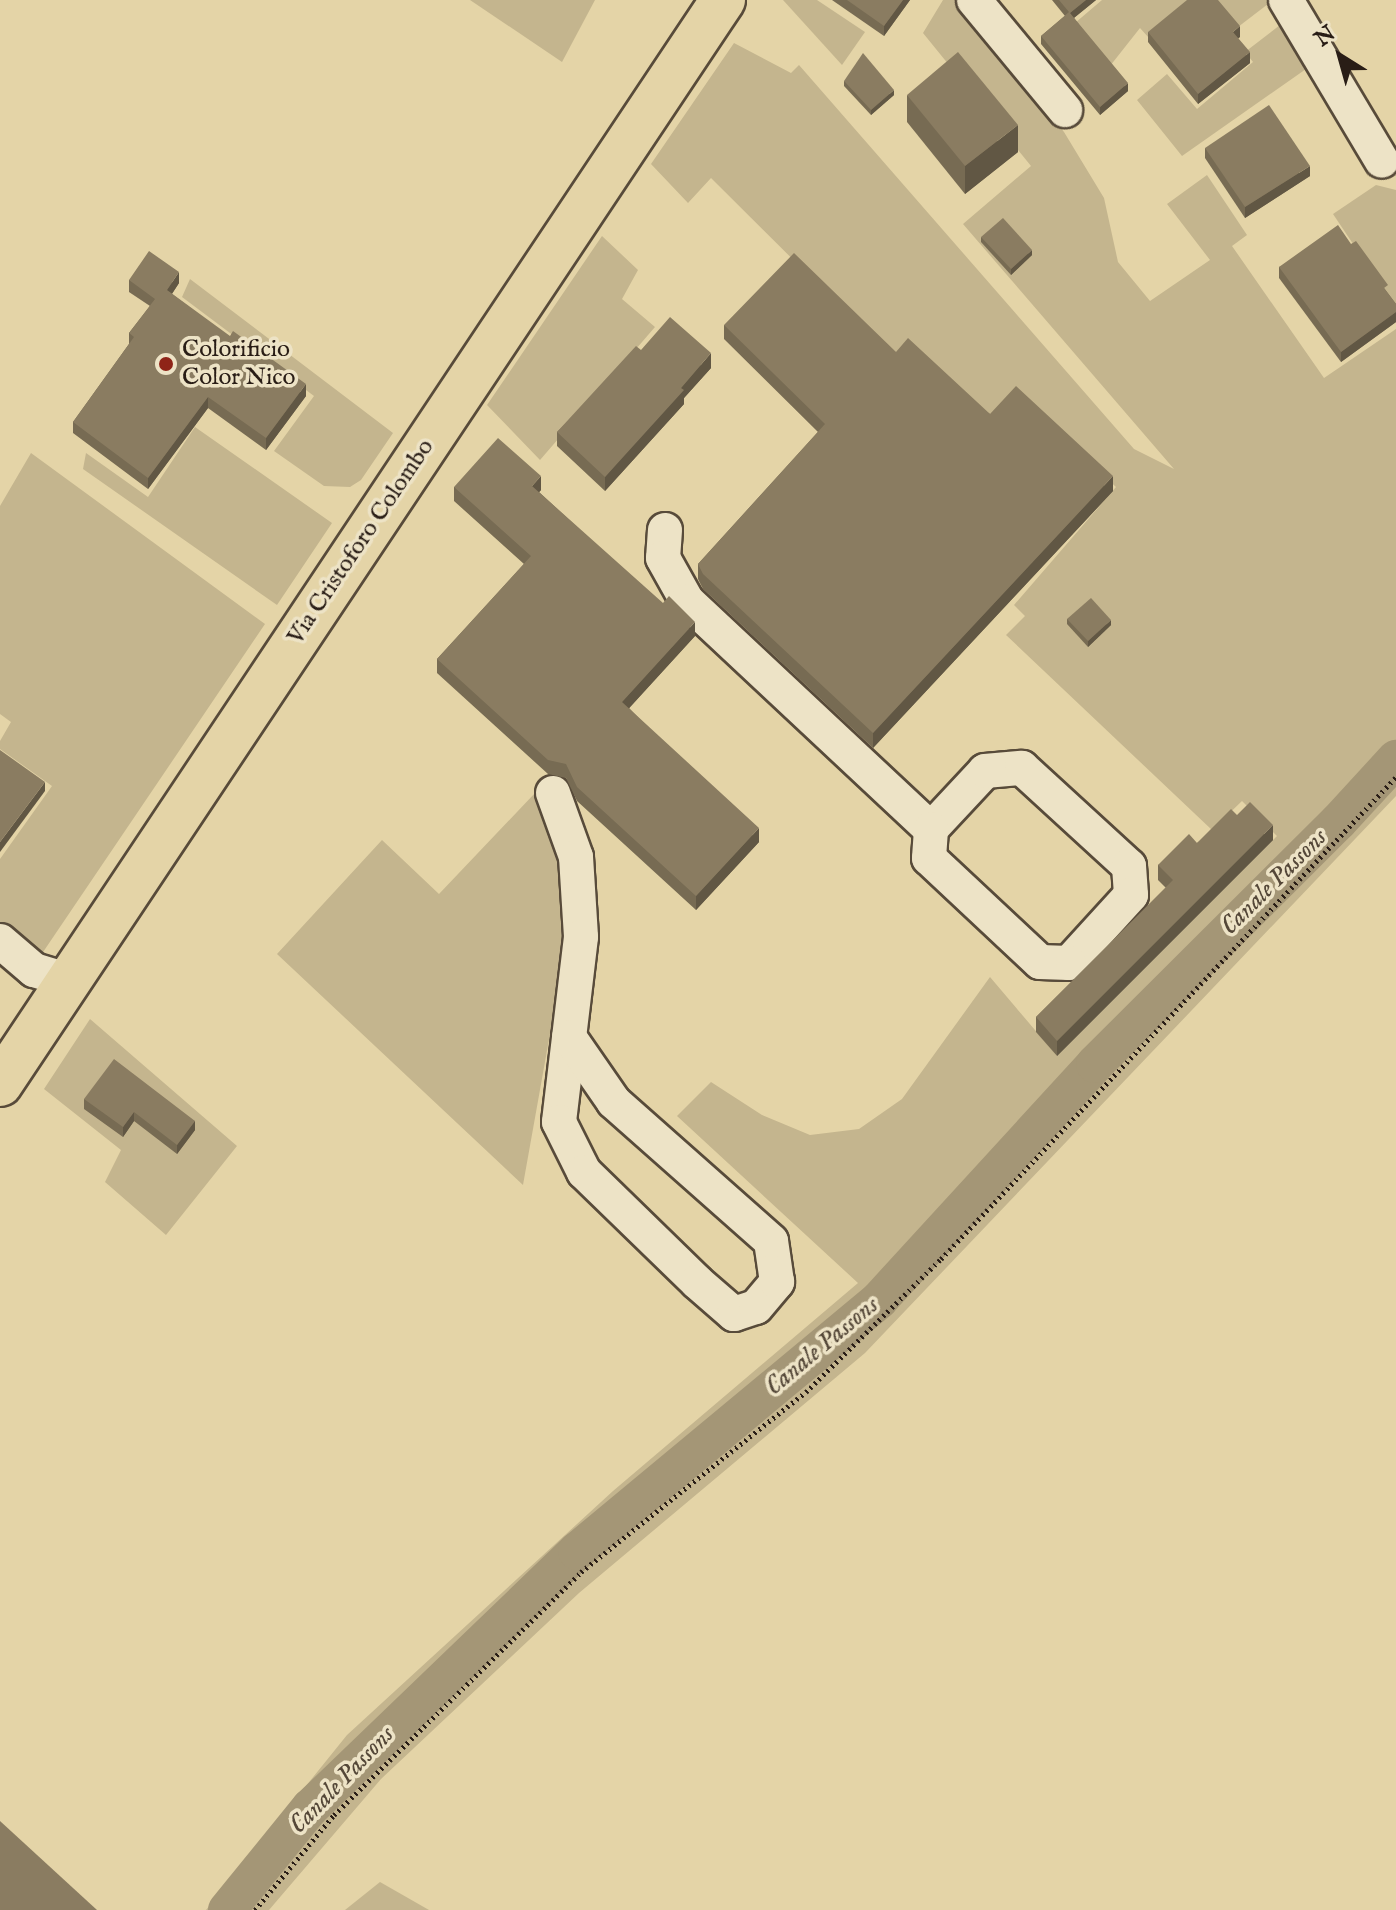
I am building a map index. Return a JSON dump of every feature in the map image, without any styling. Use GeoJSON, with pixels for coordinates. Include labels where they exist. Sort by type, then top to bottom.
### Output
{"type":"FeatureCollection","features":[{"type":"Feature","properties":{"kind":"main road","name":"Via Cristoforo Colombo"},"geometry":{"type":"LineString","coordinates":[[0,1084],[723,0]]}},
{"type":"Feature","properties":{"kind":"street"},"geometry":{"type":"LineString","coordinates":[[974,0],[1065,110]]}},
{"type":"Feature","properties":{"kind":"street"},"geometry":{"type":"LineString","coordinates":[[1286,0],[1382,161]]}},
{"type":"Feature","properties":{"kind":"street"},"geometry":{"type":"LineString","coordinates":[[665,530],[663,558],[687,601],[931,829]]}},
{"type":"Feature","properties":{"kind":"street"},"geometry":{"type":"LineString","coordinates":[[1022,768],[1129,866],[1131,895],[1069,963],[1040,962],[929,858],[931,829],[985,771],[1022,768]]}},
{"type":"Feature","properties":{"kind":"street"},"geometry":{"type":"LineString","coordinates":[[553,793],[576,857],[581,937],[569,1037],[559,1122],[584,1172],[734,1314],[756,1307],[777,1282],[771,1241],[614,1102],[569,1037]]}},
{"type":"Feature","properties":{"kind":"street"},"geometry":{"type":"LineString","coordinates":[[0,941],[34,970],[69,981]]}},
{"type":"Feature","properties":{"kind":"path"},"geometry":{"type":"LineString","coordinates":[[255,1910],[334,1815],[581,1572],[806,1392],[907,1292],[1315,866],[1396,777]]}},
{"type":"Feature","properties":{"kind":"shaded area"},"geometry":{"type":"Polygon","coordinates":[[[470,0],[595,0],[562,62],[470,0]]]}},
{"type":"Feature","properties":{"kind":"shaded area"},"geometry":{"type":"Polygon","coordinates":[[[783,0],[817,0],[865,32],[842,65],[783,0]]]}},
{"type":"Feature","properties":{"kind":"shaded area"},"geometry":{"type":"Polygon","coordinates":[[[943,0],[957,0],[1064,132],[1104,198],[1118,262],[1150,301],[1210,260],[1167,204],[1207,175],[1247,235],[1232,246],[1324,378],[1396,329],[1396,796],[865,1353],[579,1593],[381,1779],[269,1910],[206,1910],[347,1735],[613,1491],[858,1283],[677,1116],[711,1082],[762,1115],[810,1135],[859,1129],[902,1099],[990,977],[1057,1056],[1277,836],[1242,801],[1212,830],[1006,635],[1025,616],[1014,605],[1116,487],[1015,393],[988,419],[893,359],[711,178],[688,203],[651,164],[734,43],[791,73],[799,65],[1134,449],[1174,469],[963,224],[1031,166],[923,33],[943,0]]]}},
{"type":"Feature","properties":{"kind":"shaded area"},"geometry":{"type":"Polygon","coordinates":[[[1102,0],[1195,0],[1149,38],[1140,28],[1110,66],[1075,23],[1102,0]]]}},
{"type":"Feature","properties":{"kind":"shaded area"},"geometry":{"type":"Polygon","coordinates":[[[1216,0],[1266,0],[1268,4],[1238,27],[1216,0]]]}},
{"type":"Feature","properties":{"kind":"shaded area"},"geometry":{"type":"Polygon","coordinates":[[[1280,25],[1306,69],[1182,156],[1137,100],[1167,74],[1197,109],[1253,62],[1245,52],[1280,25]]]}},
{"type":"Feature","properties":{"kind":"shaded area"},"geometry":{"type":"Polygon","coordinates":[[[1376,185],[1396,190],[1396,308],[1333,214],[1376,185]]]}},
{"type":"Feature","properties":{"kind":"shaded area"},"geometry":{"type":"Polygon","coordinates":[[[602,236],[638,270],[622,299],[655,327],[540,460],[487,405],[602,236]]]}},
{"type":"Feature","properties":{"kind":"shaded area"},"geometry":{"type":"Polygon","coordinates":[[[190,279],[393,433],[361,480],[350,487],[324,486],[274,451],[314,396],[182,297],[190,279]]]}},
{"type":"Feature","properties":{"kind":"shaded area"},"geometry":{"type":"Polygon","coordinates":[[[195,427],[332,523],[277,605],[83,469],[86,453],[148,497],[195,427]]]}},
{"type":"Feature","properties":{"kind":"shaded area"},"geometry":{"type":"Polygon","coordinates":[[[31,453],[265,624],[37,961],[0,930],[0,859],[52,786],[0,749],[0,741],[11,722],[0,714],[0,506],[31,453]]]}},
{"type":"Feature","properties":{"kind":"shaded area"},"geometry":{"type":"Polygon","coordinates":[[[535,793],[549,809],[569,896],[563,961],[523,1185],[277,954],[382,840],[439,894],[535,793]]]}},
{"type":"Feature","properties":{"kind":"shaded area"},"geometry":{"type":"Polygon","coordinates":[[[90,1019],[237,1146],[166,1235],[105,1182],[121,1150],[44,1089],[90,1019]]]}},
{"type":"Feature","properties":{"kind":"shaded area"},"geometry":{"type":"Polygon","coordinates":[[[380,1882],[429,1910],[345,1910],[380,1882]]]}},
{"type":"Feature","properties":{"kind":"building"},"geometry":{"type":"Polygon","coordinates":[[[847,0],[903,0],[884,26],[847,0]]]}},
{"type":"Feature","properties":{"kind":"building"},"geometry":{"type":"Polygon","coordinates":[[[1059,0],[1086,0],[1070,13],[1128,83],[1100,107],[1041,36],[1069,12],[1059,0]]]}},
{"type":"Feature","properties":{"kind":"building"},"geometry":{"type":"Polygon","coordinates":[[[1187,0],[1218,0],[1240,26],[1233,32],[1250,52],[1198,94],[1148,32],[1187,0]]]}},
{"type":"Feature","properties":{"kind":"building"},"geometry":{"type":"Polygon","coordinates":[[[958,52],[1018,125],[965,166],[907,95],[958,52]]]}},
{"type":"Feature","properties":{"kind":"building"},"geometry":{"type":"Polygon","coordinates":[[[863,53],[894,90],[871,110],[844,81],[863,53]]]}},
{"type":"Feature","properties":{"kind":"building"},"geometry":{"type":"Polygon","coordinates":[[[1269,105],[1310,166],[1245,207],[1205,148],[1269,105]]]}},
{"type":"Feature","properties":{"kind":"building"},"geometry":{"type":"Polygon","coordinates":[[[1003,218],[1032,250],[1011,269],[981,237],[1003,218]]]}},
{"type":"Feature","properties":{"kind":"building"},"geometry":{"type":"Polygon","coordinates":[[[1338,225],[1351,244],[1356,241],[1388,285],[1384,288],[1396,304],[1396,312],[1341,352],[1279,267],[1338,225]]]}},
{"type":"Feature","properties":{"kind":"building"},"geometry":{"type":"Polygon","coordinates":[[[149,251],[179,272],[167,290],[230,336],[233,331],[306,384],[266,438],[208,397],[148,478],[73,422],[134,337],[129,333],[155,299],[129,280],[149,251]]]}},
{"type":"Feature","properties":{"kind":"building"},"geometry":{"type":"Polygon","coordinates":[[[794,253],[896,352],[908,338],[990,414],[1016,386],[1113,476],[873,733],[703,574],[698,564],[825,424],[724,325],[794,253]]]}},
{"type":"Feature","properties":{"kind":"building"},"geometry":{"type":"Polygon","coordinates":[[[670,317],[711,353],[681,388],[684,390],[605,477],[557,432],[636,346],[641,350],[670,317]]]}},
{"type":"Feature","properties":{"kind":"building"},"geometry":{"type":"Polygon","coordinates":[[[498,438],[541,476],[532,486],[663,603],[669,596],[695,622],[622,702],[759,828],[696,896],[577,787],[566,764],[548,760],[437,659],[531,556],[454,487],[498,438]]]}},
{"type":"Feature","properties":{"kind":"building"},"geometry":{"type":"Polygon","coordinates":[[[1091,598],[1111,620],[1088,641],[1067,619],[1091,598]]]}},
{"type":"Feature","properties":{"kind":"building"},"geometry":{"type":"Polygon","coordinates":[[[0,750],[45,782],[0,842],[0,750]]]}},
{"type":"Feature","properties":{"kind":"building"},"geometry":{"type":"Polygon","coordinates":[[[1250,802],[1273,825],[1057,1041],[1036,1017],[1173,880],[1158,865],[1189,834],[1197,843],[1231,809],[1237,815],[1250,802]]]}},
{"type":"Feature","properties":{"kind":"building"},"geometry":{"type":"Polygon","coordinates":[[[114,1059],[195,1121],[177,1145],[134,1112],[123,1127],[84,1099],[114,1059]]]}},
{"type":"Feature","properties":{"kind":"building"},"geometry":{"type":"Polygon","coordinates":[[[0,1821],[97,1910],[0,1910],[0,1821]]]}},
{"type":"Feature","properties":{"kind":"waterway","name":"Canale Passons"},"geometry":{"type":"LineString","coordinates":[[227,1910],[310,1808],[577,1551],[879,1300],[1095,1064],[1338,822],[1396,759]]}},
{"type":"Feature","properties":{"kind":"place","name":"Colorificio Color Nico"},"geometry":{"type":"Point","coordinates":[166,364]}}]}
